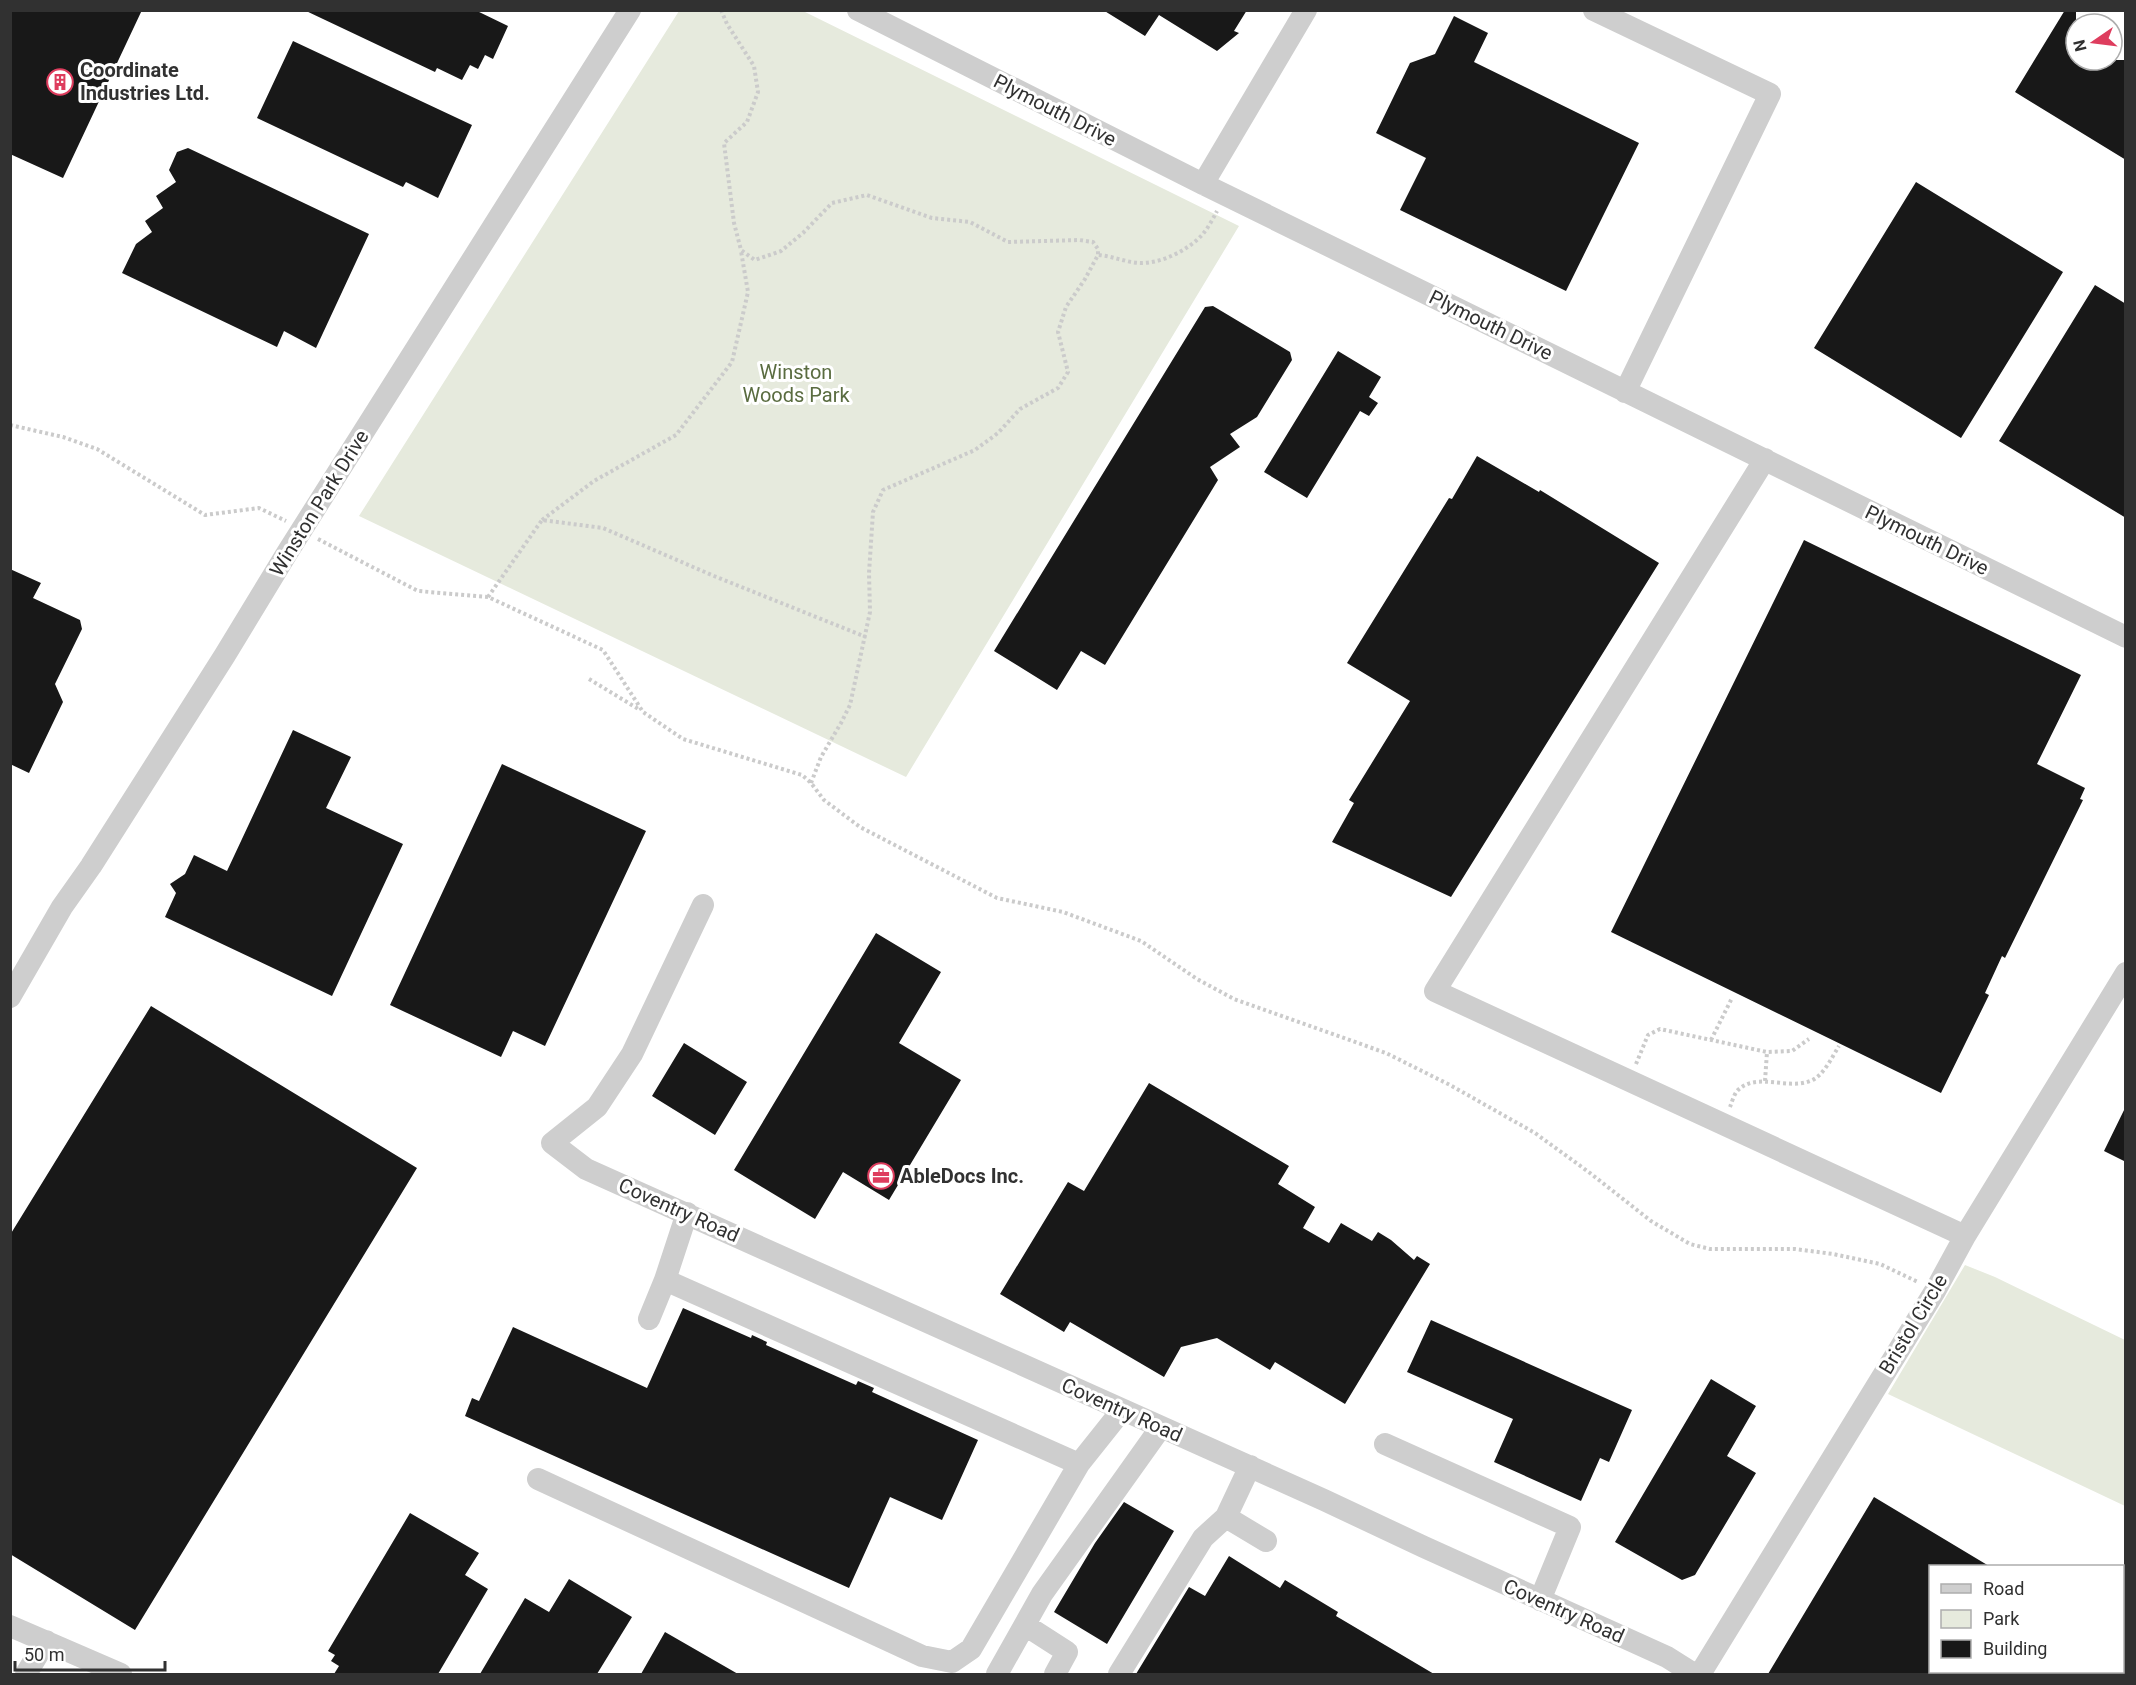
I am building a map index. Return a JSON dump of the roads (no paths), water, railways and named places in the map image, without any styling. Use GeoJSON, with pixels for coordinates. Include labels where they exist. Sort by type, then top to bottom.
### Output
{"type":"FeatureCollection","features":[{"type":"Feature","properties":{"kind":"street","name":"Winston Park Drive"},"geometry":{"type":"LineString","coordinates":[[10,997],[62,907],[91,866],[174,735],[630,10]]}},
{"type":"Feature","properties":{"kind":"street","name":"Plymouth Drive"},"geometry":{"type":"LineString","coordinates":[[858,10],[1203,184],[2126,637]]}},
{"type":"Feature","properties":{"kind":"street"},"geometry":{"type":"LineString","coordinates":[[1203,184],[1306,10]]}},
{"type":"Feature","properties":{"kind":"street"},"geometry":{"type":"LineString","coordinates":[[1594,10],[1770,94],[1625,392]]}},
{"type":"Feature","properties":{"kind":"street"},"geometry":{"type":"LineString","coordinates":[[1765,459],[1435,991],[1965,1236]]}},
{"type":"Feature","properties":{"kind":"street","name":"Coventry Road"},"geometry":{"type":"LineString","coordinates":[[703,905],[632,1054],[597,1107],[552,1143],[586,1169],[1250,1466],[1667,1657],[1694,1674]]}},
{"type":"Feature","properties":{"kind":"street","name":"Bristol Circle"},"geometry":{"type":"LineString","coordinates":[[1700,1674],[1935,1291],[1965,1236],[2126,973]]}},
{"type":"Feature","properties":{"kind":"street"},"geometry":{"type":"LineString","coordinates":[[649,1319],[665,1280],[687,1213]]}},
{"type":"Feature","properties":{"kind":"street"},"geometry":{"type":"LineString","coordinates":[[665,1280],[1079,1464]]}},
{"type":"Feature","properties":{"kind":"street"},"geometry":{"type":"LineString","coordinates":[[538,1479],[922,1656],[952,1662],[971,1649],[1079,1464],[1122,1410]]}},
{"type":"Feature","properties":{"kind":"street"},"geometry":{"type":"LineString","coordinates":[[997,1674],[1042,1594],[1161,1427]]}},
{"type":"Feature","properties":{"kind":"street"},"geometry":{"type":"LineString","coordinates":[[1385,1444],[1570,1527],[1540,1600]]}},
{"type":"Feature","properties":{"kind":"street"},"geometry":{"type":"LineString","coordinates":[[1119,1674],[1203,1538],[1226,1517],[1250,1466]]}},
{"type":"Feature","properties":{"kind":"street"},"geometry":{"type":"LineString","coordinates":[[1226,1517],[1266,1541]]}},
{"type":"Feature","properties":{"kind":"street"},"geometry":{"type":"LineString","coordinates":[[1025,1625],[1067,1652],[1055,1674]]}},
{"type":"Feature","properties":{"kind":"street"},"geometry":{"type":"LineString","coordinates":[[10,1626],[121,1674]]}},
{"type":"Feature","properties":{"kind":"street"},"geometry":{"type":"LineString","coordinates":[[26,1674],[46,1641]]}},
{"type":"Feature","properties":{"kind":"place","name":"Coordinate Industries Ltd."},"geometry":{"type":"Point","coordinates":[60,82]}},
{"type":"Feature","properties":{"kind":"place","name":"AbleDocs Inc."},"geometry":{"type":"Point","coordinates":[881,1176]}},
{"type":"Feature","properties":{"kind":"park label","name":"Winston Woods Park"},"geometry":{"type":"Point","coordinates":[796,384]}}]}
